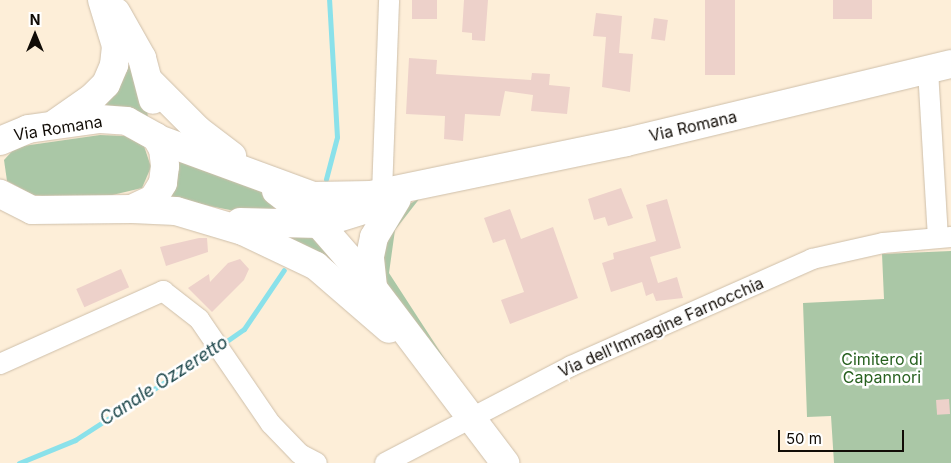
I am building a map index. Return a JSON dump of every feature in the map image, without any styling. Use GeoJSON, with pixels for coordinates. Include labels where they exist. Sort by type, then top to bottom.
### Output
{"type":"FeatureCollection","features":[{"type":"Feature","properties":{"kind":"street"},"geometry":{"type":"LineString","coordinates":[[51,126],[92,97],[106,84],[114,65],[116,46],[102,0]]}},
{"type":"Feature","properties":{"kind":"street"},"geometry":{"type":"LineString","coordinates":[[108,0],[130,32],[150,82],[156,116],[155,136],[163,150],[162,183],[153,198],[132,209]]}},
{"type":"Feature","properties":{"kind":"street"},"geometry":{"type":"LineString","coordinates":[[373,287],[370,256],[374,238],[390,196],[389,0]]}},
{"type":"Feature","properties":{"kind":"street"},"geometry":{"type":"LineString","coordinates":[[940,67],[945,237]]}},
{"type":"Feature","properties":{"kind":"street","name":"Via Romana"},"geometry":{"type":"LineString","coordinates":[[390,196],[434,184],[940,67]]}},
{"type":"Feature","properties":{"kind":"street"},"geometry":{"type":"LineString","coordinates":[[150,82],[198,130],[319,224],[373,287],[505,463]]}},
{"type":"Feature","properties":{"kind":"street","name":"Via Romana"},"geometry":{"type":"LineString","coordinates":[[1,139],[51,126],[127,121],[155,136],[249,169]]}},
{"type":"Feature","properties":{"kind":"street"},"geometry":{"type":"LineString","coordinates":[[249,169],[314,196],[390,196]]}},
{"type":"Feature","properties":{"kind":"street"},"geometry":{"type":"LineString","coordinates":[[1,203],[32,210],[162,208],[198,216],[276,226],[319,224],[390,196]]}},
{"type":"Feature","properties":{"kind":"street"},"geometry":{"type":"LineString","coordinates":[[198,216],[243,231],[316,266],[439,373]]}},
{"type":"Feature","properties":{"kind":"street","name":"Via dell'Immagine Farnocchia"},"geometry":{"type":"LineString","coordinates":[[386,463],[473,420],[572,366],[812,259],[884,243],[945,237]]}},
{"type":"Feature","properties":{"kind":"street"},"geometry":{"type":"LineString","coordinates":[[0,364],[138,299],[163,291],[176,297],[210,332],[272,424],[300,454],[317,463]]}},
{"type":"Feature","properties":{"kind":"green space"},"geometry":{"type":"Polygon","coordinates":[[[124,47],[142,83],[148,117],[94,109],[124,47]]]}},
{"type":"Feature","properties":{"kind":"green space"},"geometry":{"type":"Polygon","coordinates":[[[100,135],[125,136],[144,146],[151,167],[142,188],[104,197],[62,198],[33,195],[7,181],[4,160],[16,147],[100,135]]]}},
{"type":"Feature","properties":{"kind":"green space"},"geometry":{"type":"Polygon","coordinates":[[[177,148],[251,181],[291,212],[267,217],[168,198],[178,177],[177,148]]]}},
{"type":"Feature","properties":{"kind":"green space"},"geometry":{"type":"Polygon","coordinates":[[[420,198],[395,230],[389,273],[450,367],[387,288],[381,245],[406,206],[420,198]]]}},
{"type":"Feature","properties":{"kind":"green space"},"geometry":{"type":"Polygon","coordinates":[[[313,232],[367,288],[275,233],[313,232]]]}},
{"type":"Feature","properties":{"kind":"green space","name":"Cimitero di Capannori"},"geometry":{"type":"Polygon","coordinates":[[[951,251],[951,463],[834,463],[831,416],[807,417],[803,303],[884,299],[882,254],[951,251]]]}},
{"type":"Feature","properties":{"kind":"building"},"geometry":{"type":"Polygon","coordinates":[[[412,0],[437,0],[437,19],[412,19],[412,0]]]}},
{"type":"Feature","properties":{"kind":"building"},"geometry":{"type":"Polygon","coordinates":[[[464,0],[488,0],[485,41],[472,40],[472,33],[462,32],[464,0]]]}},
{"type":"Feature","properties":{"kind":"building"},"geometry":{"type":"Polygon","coordinates":[[[705,0],[735,0],[735,75],[705,75],[705,0]]]}},
{"type":"Feature","properties":{"kind":"building"},"geometry":{"type":"Polygon","coordinates":[[[833,0],[872,0],[872,19],[833,19],[833,0]]]}},
{"type":"Feature","properties":{"kind":"building"},"geometry":{"type":"Polygon","coordinates":[[[596,13],[622,16],[619,53],[633,54],[630,92],[602,87],[606,37],[593,36],[596,13]]]}},
{"type":"Feature","properties":{"kind":"building"},"geometry":{"type":"Polygon","coordinates":[[[654,18],[668,20],[665,41],[651,39],[654,18]]]}},
{"type":"Feature","properties":{"kind":"building"},"geometry":{"type":"Polygon","coordinates":[[[409,58],[437,60],[436,74],[531,80],[532,73],[550,74],[549,85],[570,87],[567,114],[531,111],[533,95],[505,91],[500,116],[465,114],[463,141],[444,139],[445,116],[406,114],[409,58]]]}},
{"type":"Feature","properties":{"kind":"building"},"geometry":{"type":"Polygon","coordinates":[[[621,188],[633,218],[608,226],[605,217],[594,220],[588,199],[621,188]]]}},
{"type":"Feature","properties":{"kind":"building"},"geometry":{"type":"Polygon","coordinates":[[[667,199],[681,248],[650,257],[658,283],[677,277],[683,298],[656,301],[653,293],[646,296],[642,282],[611,292],[602,263],[614,259],[613,253],[656,241],[646,205],[667,199]]]}},
{"type":"Feature","properties":{"kind":"building"},"geometry":{"type":"Polygon","coordinates":[[[510,209],[521,239],[553,227],[578,298],[510,324],[501,300],[524,292],[505,239],[493,243],[484,218],[510,209]]]}},
{"type":"Feature","properties":{"kind":"building"},"geometry":{"type":"Polygon","coordinates":[[[199,238],[207,238],[208,252],[166,266],[160,247],[199,238]]]}},
{"type":"Feature","properties":{"kind":"building"},"geometry":{"type":"Polygon","coordinates":[[[240,259],[249,269],[244,280],[212,312],[188,288],[209,274],[210,282],[228,263],[240,259]]]}},
{"type":"Feature","properties":{"kind":"building"},"geometry":{"type":"Polygon","coordinates":[[[121,269],[129,287],[84,307],[76,289],[121,269]]]}},
{"type":"Feature","properties":{"kind":"building"},"geometry":{"type":"Polygon","coordinates":[[[949,399],[950,414],[937,415],[936,400],[949,399]]]}},
{"type":"Feature","properties":{"kind":"waterway","name":"Canale Ozzeretto"},"geometry":{"type":"LineString","coordinates":[[326,179],[337,137],[329,0]]}},
{"type":"Feature","properties":{"kind":"waterway","name":"Canale Ozzeretto"},"geometry":{"type":"LineString","coordinates":[[221,345],[244,329],[284,270]]}},
{"type":"Feature","properties":{"kind":"waterway","name":"Canale Ozzeretto"},"geometry":{"type":"LineString","coordinates":[[19,463],[75,440],[214,350]]}}]}
